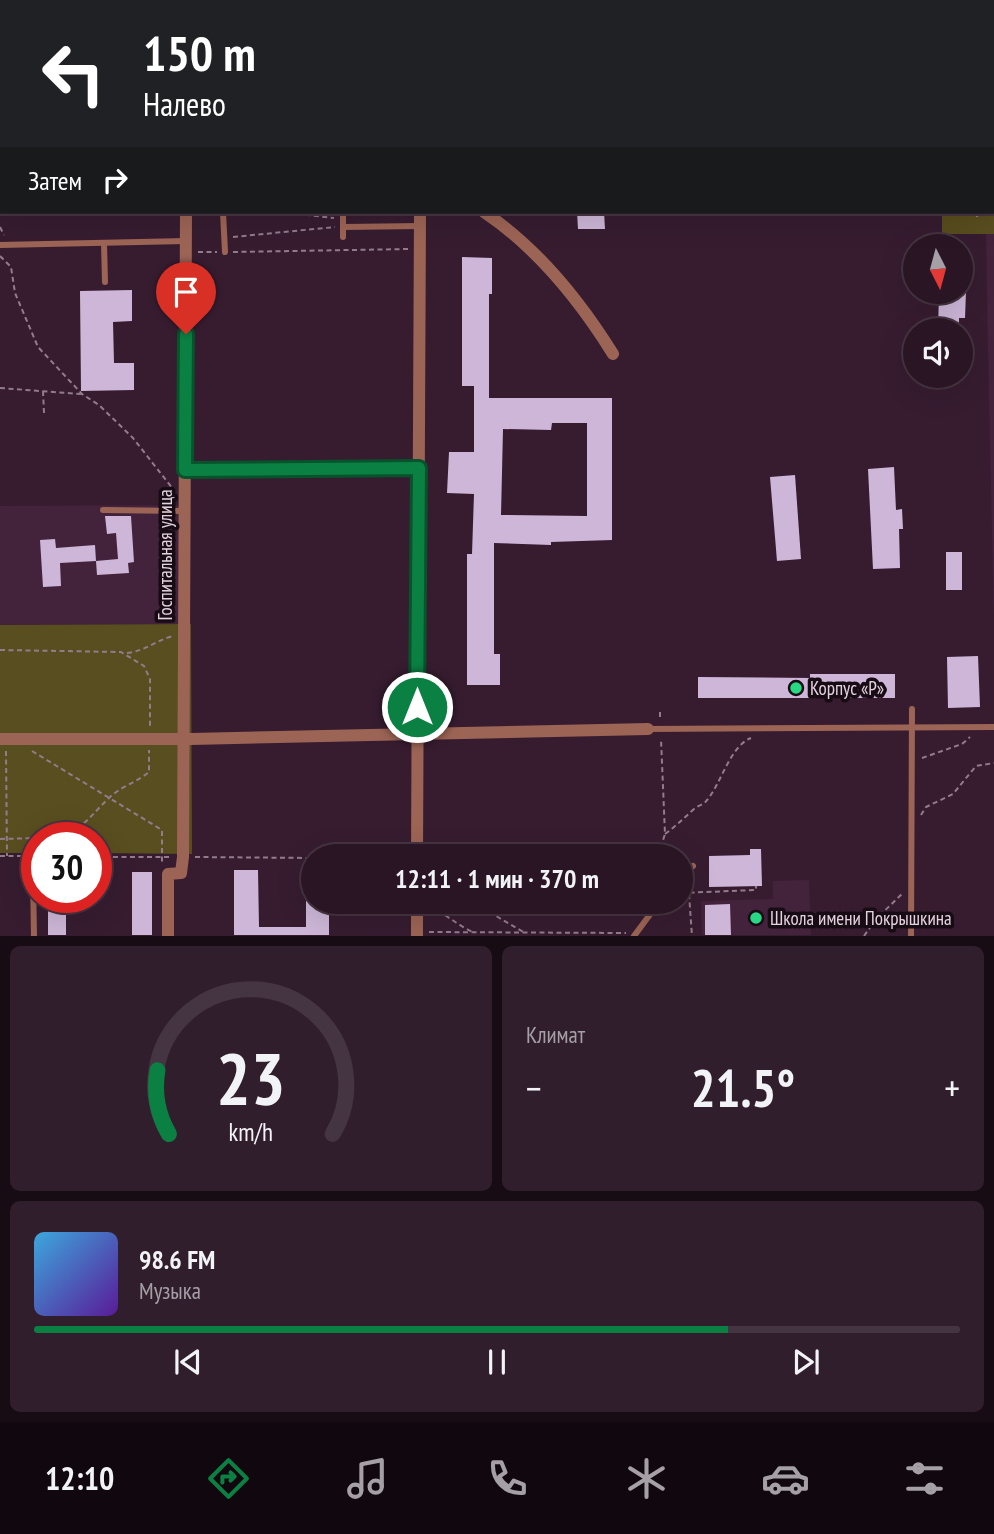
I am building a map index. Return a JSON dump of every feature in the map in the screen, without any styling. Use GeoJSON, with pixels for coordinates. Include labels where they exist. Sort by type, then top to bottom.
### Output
{"type":"FeatureCollection","features":[{"type":"Feature","properties":{"kind":"street","name":"Госпитальная улица"},"geometry":{"type":"LineString","coordinates":[[183,857],[187,739],[186,214]]}},
{"type":"Feature","properties":{"kind":"street"},"geometry":{"type":"LineString","coordinates":[[417,844],[420,214]]}},
{"type":"Feature","properties":{"kind":"street"},"geometry":{"type":"LineString","coordinates":[[487,214],[502,224],[552,274],[590,317],[613,354]]}},
{"type":"Feature","properties":{"kind":"street"},"geometry":{"type":"LineString","coordinates":[[6,739],[187,739],[654,729]]}},
{"type":"Feature","properties":{"kind":"street"},"geometry":{"type":"LineString","coordinates":[[168,936],[168,874],[181,873],[183,857]]}},
{"type":"Feature","properties":{"kind":"street"},"geometry":{"type":"LineString","coordinates":[[417,914],[417,934]]}},
{"type":"Feature","properties":{"kind":"lane"},"geometry":{"type":"LineString","coordinates":[[223,214],[225,252]]}},
{"type":"Feature","properties":{"kind":"lane"},"geometry":{"type":"LineString","coordinates":[[343,215],[343,237]]}},
{"type":"Feature","properties":{"kind":"lane"},"geometry":{"type":"LineString","coordinates":[[343,227],[420,226]]}},
{"type":"Feature","properties":{"kind":"lane"},"geometry":{"type":"LineString","coordinates":[[0,245],[104,243],[186,247]]}},
{"type":"Feature","properties":{"kind":"lane"},"geometry":{"type":"LineString","coordinates":[[104,243],[105,282]]}},
{"type":"Feature","properties":{"kind":"lane"},"geometry":{"type":"LineString","coordinates":[[185,470],[419,468]]}},
{"type":"Feature","properties":{"kind":"lane"},"geometry":{"type":"LineString","coordinates":[[103,510],[185,511]]}},
{"type":"Feature","properties":{"kind":"lane"},"geometry":{"type":"LineString","coordinates":[[911,936],[912,709]]}},
{"type":"Feature","properties":{"kind":"lane"},"geometry":{"type":"LineString","coordinates":[[654,729],[994,727]]}},
{"type":"Feature","properties":{"kind":"lane"},"geometry":{"type":"LineString","coordinates":[[34,913],[34,936]]}},
{"type":"Feature","properties":{"kind":"lane"},"geometry":{"type":"LineString","coordinates":[[635,934],[650,914]]}},
{"type":"Feature","properties":{"kind":"path"},"geometry":{"type":"LineString","coordinates":[[322,214],[343,215]]}},
{"type":"Feature","properties":{"kind":"path"},"geometry":{"type":"LineString","coordinates":[[977,214],[977,219]]}},
{"type":"Feature","properties":{"kind":"path"},"geometry":{"type":"LineString","coordinates":[[0,227],[5,236]]}},
{"type":"Feature","properties":{"kind":"path"},"geometry":{"type":"LineString","coordinates":[[225,238],[343,227]]}},
{"type":"Feature","properties":{"kind":"path"},"geometry":{"type":"LineString","coordinates":[[186,247],[225,252],[421,249]]}},
{"type":"Feature","properties":{"kind":"path"},"geometry":{"type":"LineString","coordinates":[[0,256],[11,267],[15,293],[38,347],[82,394],[99,405],[133,438],[174,491]]}},
{"type":"Feature","properties":{"kind":"path"},"geometry":{"type":"LineString","coordinates":[[0,388],[82,394]]}},
{"type":"Feature","properties":{"kind":"path"},"geometry":{"type":"LineString","coordinates":[[43,391],[44,414]]}},
{"type":"Feature","properties":{"kind":"path"},"geometry":{"type":"LineString","coordinates":[[0,650],[124,654],[145,651],[153,642],[181,634]]}},
{"type":"Feature","properties":{"kind":"path"},"geometry":{"type":"LineString","coordinates":[[87,822],[108,797],[149,772],[150,679],[144,666],[124,654]]}},
{"type":"Feature","properties":{"kind":"path"},"geometry":{"type":"LineString","coordinates":[[660,712],[654,729],[665,834],[662,844]]}},
{"type":"Feature","properties":{"kind":"path"},"geometry":{"type":"LineString","coordinates":[[912,764],[962,744],[982,727]]}},
{"type":"Feature","properties":{"kind":"path"},"geometry":{"type":"LineString","coordinates":[[665,834],[680,824],[695,808],[706,803],[745,740],[756,736]]}},
{"type":"Feature","properties":{"kind":"path"},"geometry":{"type":"LineString","coordinates":[[6,739],[162,830],[162,857]]}},
{"type":"Feature","properties":{"kind":"path"},"geometry":{"type":"LineString","coordinates":[[6,739],[7,856]]}},
{"type":"Feature","properties":{"kind":"path"},"geometry":{"type":"LineString","coordinates":[[912,821],[917,820],[926,807],[953,794],[976,766],[994,764]]}},
{"type":"Feature","properties":{"kind":"path"},"geometry":{"type":"LineString","coordinates":[[0,839],[21,838]]}},
{"type":"Feature","properties":{"kind":"path"},"geometry":{"type":"LineString","coordinates":[[0,856],[21,856]]}},
{"type":"Feature","properties":{"kind":"path"},"geometry":{"type":"LineString","coordinates":[[112,857],[301,858]]}},
{"type":"Feature","properties":{"kind":"path"},"geometry":{"type":"LineString","coordinates":[[864,936],[876,919],[912,885]]}},
{"type":"Feature","properties":{"kind":"path"},"geometry":{"type":"LineString","coordinates":[[693,893],[756,890],[756,886]]}},
{"type":"Feature","properties":{"kind":"path"},"geometry":{"type":"LineString","coordinates":[[443,914],[452,924],[474,932]]}},
{"type":"Feature","properties":{"kind":"path"},"geometry":{"type":"LineString","coordinates":[[493,914],[525,933]]}},
{"type":"Feature","properties":{"kind":"path"},"geometry":{"type":"LineString","coordinates":[[690,914],[692,936]]}},
{"type":"Feature","properties":{"kind":"path"},"geometry":{"type":"LineString","coordinates":[[417,934],[635,934]]}},
{"type":"Feature","properties":{"kind":"shaded area"},"geometry":{"type":"Polygon","coordinates":[[[942,214],[994,214],[994,234],[942,234],[942,214]]]}},
{"type":"Feature","properties":{"kind":"shaded area"},"geometry":{"type":"Polygon","coordinates":[[[986,234],[994,234],[994,624],[988,352],[986,234]]]}},
{"type":"Feature","properties":{"kind":"shaded area"},"geometry":{"type":"Polygon","coordinates":[[[179,505],[178,624],[0,625],[0,506],[179,505]]]}},
{"type":"Feature","properties":{"kind":"shaded area"},"geometry":{"type":"Polygon","coordinates":[[[191,624],[192,854],[112,853],[112,822],[21,822],[21,853],[0,853],[0,625],[191,624]]]}},
{"type":"Feature","properties":{"kind":"shaded area","name":"Школа имени Покрышкина"},"geometry":{"type":"Polygon","coordinates":[[[809,880],[811,935],[702,935],[701,901],[773,899],[773,881],[809,880]]]}},
{"type":"Feature","properties":{"kind":"building"},"geometry":{"type":"Polygon","coordinates":[[[577,214],[604,214],[605,229],[578,229],[577,214]]]}},
{"type":"Feature","properties":{"kind":"building"},"geometry":{"type":"Polygon","coordinates":[[[462,257],[492,258],[492,294],[489,294],[489,398],[612,398],[612,540],[551,542],[551,545],[494,543],[494,654],[500,654],[500,685],[467,685],[467,554],[472,554],[474,494],[447,493],[449,452],[474,452],[474,386],[462,386],[462,257]],[[552,423],[551,430],[503,429],[501,515],[587,516],[587,423],[552,423]]]}},
{"type":"Feature","properties":{"kind":"building"},"geometry":{"type":"Polygon","coordinates":[[[132,290],[132,321],[113,322],[114,363],[134,363],[134,390],[81,391],[80,291],[132,290]]]}},
{"type":"Feature","properties":{"kind":"building"},"geometry":{"type":"Polygon","coordinates":[[[939,304],[966,304],[965,318],[938,318],[939,304]]]}},
{"type":"Feature","properties":{"kind":"building"},"geometry":{"type":"Polygon","coordinates":[[[894,467],[896,510],[902,509],[903,529],[899,529],[900,568],[873,569],[868,469],[894,467]]]}},
{"type":"Feature","properties":{"kind":"building"},"geometry":{"type":"Polygon","coordinates":[[[795,475],[801,559],[777,561],[770,477],[795,475]]]}},
{"type":"Feature","properties":{"kind":"building"},"geometry":{"type":"Polygon","coordinates":[[[105,516],[131,516],[134,562],[128,563],[129,573],[97,575],[96,561],[118,559],[116,533],[107,534],[105,516]]]}},
{"type":"Feature","properties":{"kind":"building"},"geometry":{"type":"Polygon","coordinates":[[[55,539],[56,548],[95,545],[96,561],[60,563],[61,586],[43,587],[40,540],[55,539]]]}},
{"type":"Feature","properties":{"kind":"building"},"geometry":{"type":"Polygon","coordinates":[[[946,552],[962,552],[962,590],[946,590],[946,552]]]}},
{"type":"Feature","properties":{"kind":"building"},"geometry":{"type":"Polygon","coordinates":[[[978,656],[980,707],[948,708],[947,657],[978,656]]]}},
{"type":"Feature","properties":{"kind":"building","name":"Корпус «Р»"},"geometry":{"type":"Polygon","coordinates":[[[810,674],[895,674],[895,698],[698,698],[698,677],[810,678],[810,674]]]}},
{"type":"Feature","properties":{"kind":"building"},"geometry":{"type":"Polygon","coordinates":[[[750,849],[761,849],[762,886],[709,887],[709,856],[750,855],[750,849]]]}},
{"type":"Feature","properties":{"kind":"building"},"geometry":{"type":"Polygon","coordinates":[[[234,870],[258,870],[259,927],[306,927],[306,914],[329,914],[329,935],[234,935],[234,870]]]}},
{"type":"Feature","properties":{"kind":"building"},"geometry":{"type":"Polygon","coordinates":[[[132,872],[152,872],[152,935],[132,935],[132,872]]]}},
{"type":"Feature","properties":{"kind":"building"},"geometry":{"type":"Polygon","coordinates":[[[730,904],[731,935],[705,935],[705,905],[730,904]]]}},
{"type":"Feature","properties":{"kind":"building"},"geometry":{"type":"Polygon","coordinates":[[[48,913],[66,913],[66,935],[48,935],[48,913]]]}},
{"type":"Feature","properties":{"kind":"place","name":"Корпус «Р»"},"geometry":{"type":"Point","coordinates":[796,688]}},
{"type":"Feature","properties":{"kind":"place","name":"Школа имени Покрышкина"},"geometry":{"type":"Point","coordinates":[756,918]}},
{"type":"Feature","properties":{"kind":"route"},"geometry":{"type":"LineString","coordinates":[[186,334],[185,470],[419,468],[417,707]]}}]}
